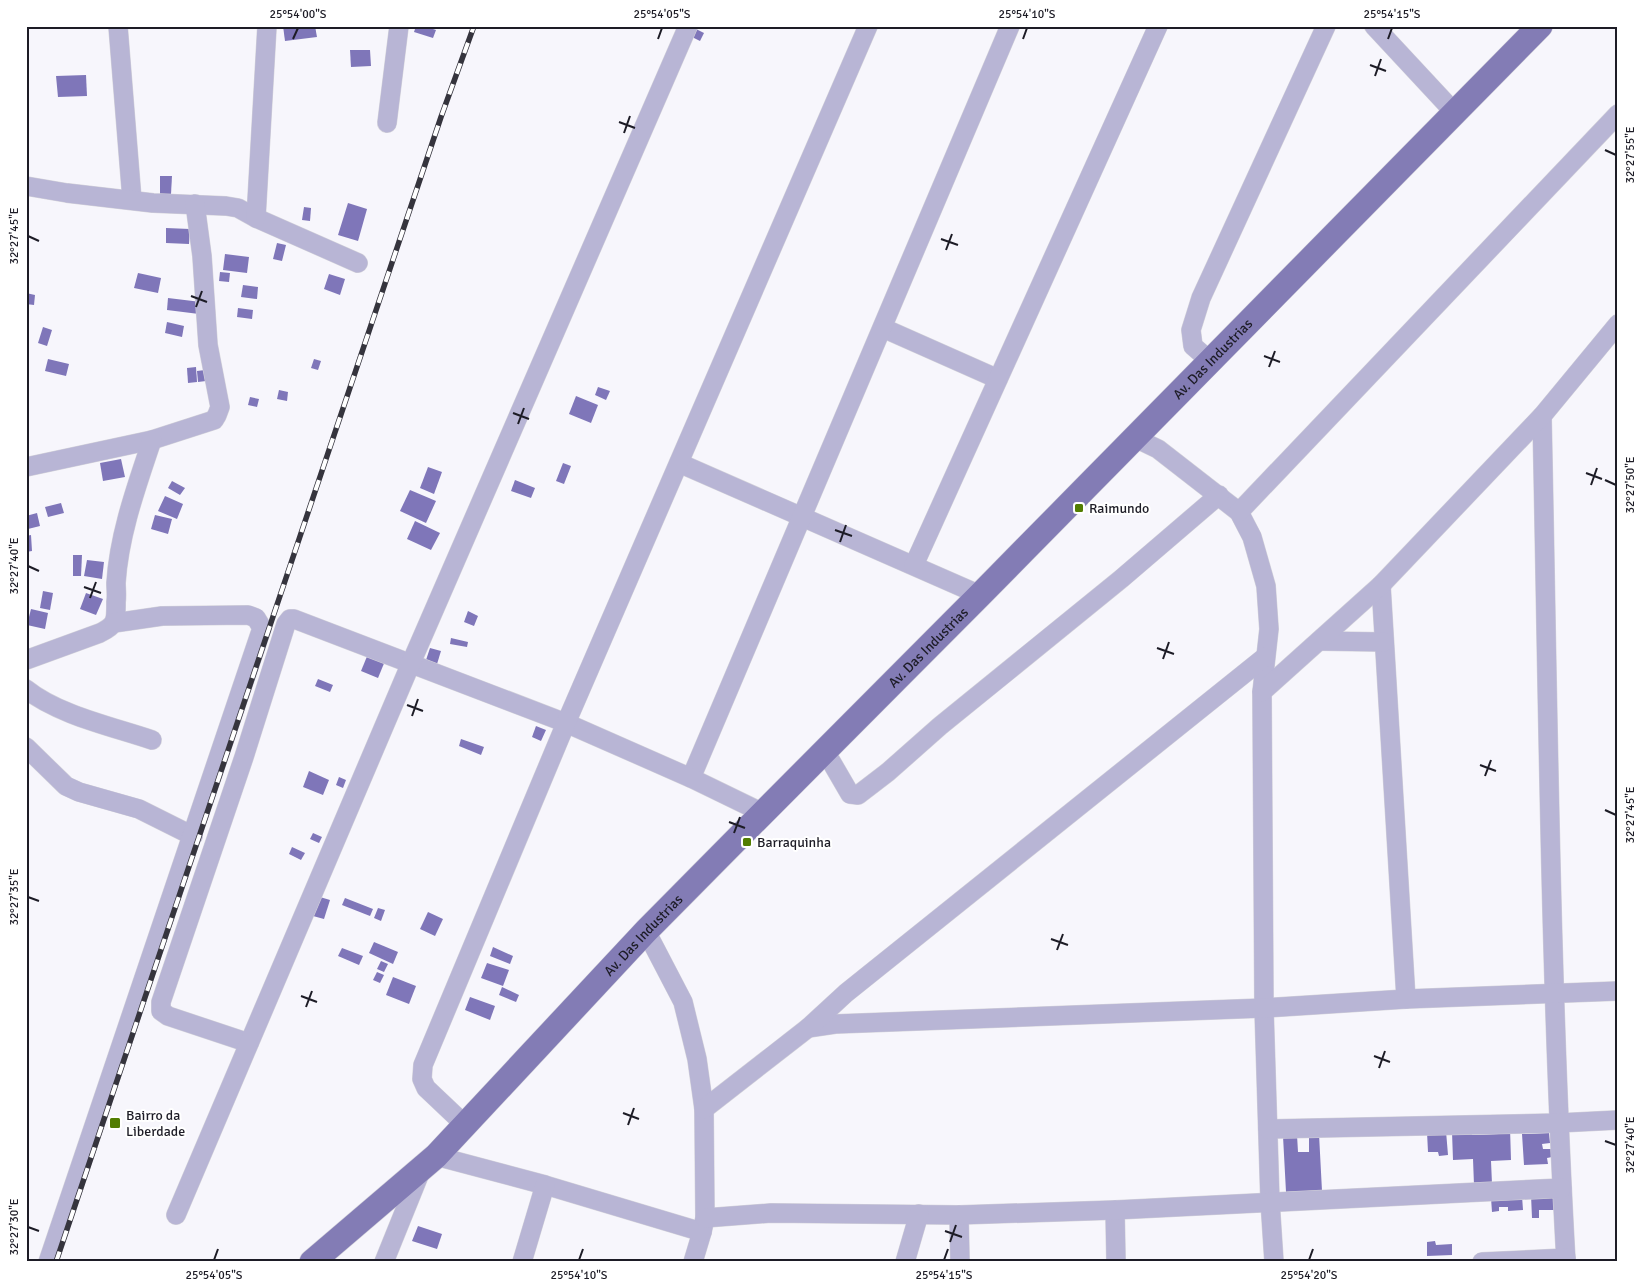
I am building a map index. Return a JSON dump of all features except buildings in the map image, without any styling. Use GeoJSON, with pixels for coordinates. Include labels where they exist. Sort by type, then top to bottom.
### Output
{"type":"FeatureCollection","features":[{"type":"Feature","properties":{"kind":"main road","name":"Av. Das Industrias"},"geometry":{"type":"LineString","coordinates":[[312,1262],[430,1161],[646,931],[1540,26]]}},
{"type":"Feature","properties":{"kind":"street"},"geometry":{"type":"LineString","coordinates":[[118,26],[132,200]]}},
{"type":"Feature","properties":{"kind":"street"},"geometry":{"type":"LineString","coordinates":[[256,218],[267,26]]}},
{"type":"Feature","properties":{"kind":"street"},"geometry":{"type":"LineString","coordinates":[[387,123],[399,26]]}},
{"type":"Feature","properties":{"kind":"street"},"geometry":{"type":"LineString","coordinates":[[176,1215],[411,663],[688,26]]}},
{"type":"Feature","properties":{"kind":"street"},"geometry":{"type":"LineString","coordinates":[[464,1124],[426,1088],[422,1080],[423,1065],[566,723],[868,26]]}},
{"type":"Feature","properties":{"kind":"street"},"geometry":{"type":"LineString","coordinates":[[691,778],[1010,26]]}},
{"type":"Feature","properties":{"kind":"street"},"geometry":{"type":"LineString","coordinates":[[914,565],[1158,26]]}},
{"type":"Feature","properties":{"kind":"street"},"geometry":{"type":"LineString","coordinates":[[1209,360],[1193,346],[1191,330],[1201,298],[1326,26]]}},
{"type":"Feature","properties":{"kind":"street"},"geometry":{"type":"LineString","coordinates":[[1374,26],[1454,112]]}},
{"type":"Feature","properties":{"kind":"street"},"geometry":{"type":"LineString","coordinates":[[1239,512],[1618,114]]}},
{"type":"Feature","properties":{"kind":"street"},"geometry":{"type":"LineString","coordinates":[[26,186],[67,193],[132,200],[238,208],[256,218],[358,263]]}},
{"type":"Feature","properties":{"kind":"street"},"geometry":{"type":"LineString","coordinates":[[26,467],[152,440],[214,420],[218,415],[220,407],[208,345],[202,256],[195,204]]}},
{"type":"Feature","properties":{"kind":"street"},"geometry":{"type":"LineString","coordinates":[[1262,692],[1381,585],[1542,416],[1618,324]]}},
{"type":"Feature","properties":{"kind":"street"},"geometry":{"type":"LineString","coordinates":[[882,328],[998,379]]}},
{"type":"Feature","properties":{"kind":"street"},"geometry":{"type":"LineString","coordinates":[[1482,1262],[1566,1260],[1558,1123],[1554,994],[1542,416]]}},
{"type":"Feature","properties":{"kind":"street"},"geometry":{"type":"LineString","coordinates":[[1133,437],[1158,449],[1239,512],[1252,537],[1266,586],[1269,630],[1262,692],[1264,1008],[1270,1201],[1274,1262]]}},
{"type":"Feature","properties":{"kind":"street"},"geometry":{"type":"LineString","coordinates":[[26,660],[100,633],[111,628],[114,623],[116,615],[116,582],[123,539],[132,500],[152,440]]}},
{"type":"Feature","properties":{"kind":"street"},"geometry":{"type":"LineString","coordinates":[[680,462],[980,595]]}},
{"type":"Feature","properties":{"kind":"street"},"geometry":{"type":"LineString","coordinates":[[824,751],[850,794],[858,795],[1121,579],[1219,495]]}},
{"type":"Feature","properties":{"kind":"street"},"geometry":{"type":"LineString","coordinates":[[1381,585],[1406,999]]}},
{"type":"Feature","properties":{"kind":"street"},"geometry":{"type":"LineString","coordinates":[[48,1262],[262,628],[256,618],[248,614],[162,616],[114,623]]}},
{"type":"Feature","properties":{"kind":"street"},"geometry":{"type":"LineString","coordinates":[[249,1043],[168,1016],[161,1011],[161,1002],[244,757],[286,624],[290,619],[294,618],[566,723],[691,778],[763,813]]}},
{"type":"Feature","properties":{"kind":"street"},"geometry":{"type":"LineString","coordinates":[[1319,641],[1384,642]]}},
{"type":"Feature","properties":{"kind":"street"},"geometry":{"type":"LineString","coordinates":[[704,1109],[808,1028],[846,993],[1265,657]]}},
{"type":"Feature","properties":{"kind":"street"},"geometry":{"type":"LineString","coordinates":[[26,689],[49,704],[71,713],[152,740]]}},
{"type":"Feature","properties":{"kind":"street"},"geometry":{"type":"LineString","coordinates":[[26,747],[66,786],[79,792],[139,809],[193,836]]}},
{"type":"Feature","properties":{"kind":"street"},"geometry":{"type":"LineString","coordinates":[[646,931],[683,1002],[697,1059],[704,1109],[703,1225],[692,1262]]}},
{"type":"Feature","properties":{"kind":"street"},"geometry":{"type":"LineString","coordinates":[[808,1028],[835,1024],[1264,1008],[1406,999],[1618,990]]}},
{"type":"Feature","properties":{"kind":"street"},"geometry":{"type":"LineString","coordinates":[[1268,1129],[1618,1120]]}},
{"type":"Feature","properties":{"kind":"street"},"geometry":{"type":"LineString","coordinates":[[384,1262],[430,1161],[546,1184],[703,1225],[771,1213],[959,1215],[1115,1210],[1562,1188]]}},
{"type":"Feature","properties":{"kind":"street"},"geometry":{"type":"LineString","coordinates":[[522,1262],[546,1184]]}},
{"type":"Feature","properties":{"kind":"street"},"geometry":{"type":"LineString","coordinates":[[1115,1210],[1116,1262]]}},
{"type":"Feature","properties":{"kind":"street"},"geometry":{"type":"LineString","coordinates":[[904,1262],[920,1214]]}},
{"type":"Feature","properties":{"kind":"street"},"geometry":{"type":"LineString","coordinates":[[959,1215],[960,1262]]}},
{"type":"Feature","properties":{"kind":"railway"},"geometry":{"type":"LineString","coordinates":[[56,1262],[441,117],[474,26]]}},
{"type":"Feature","properties":{"kind":"place","name":"Raimundo"},"geometry":{"type":"Point","coordinates":[1079,508]}},
{"type":"Feature","properties":{"kind":"place","name":"Barraquinha"},"geometry":{"type":"Point","coordinates":[747,842]}},
{"type":"Feature","properties":{"kind":"place","name":"Bairro da Liberdade"},"geometry":{"type":"Point","coordinates":[115,1123]}}]}
